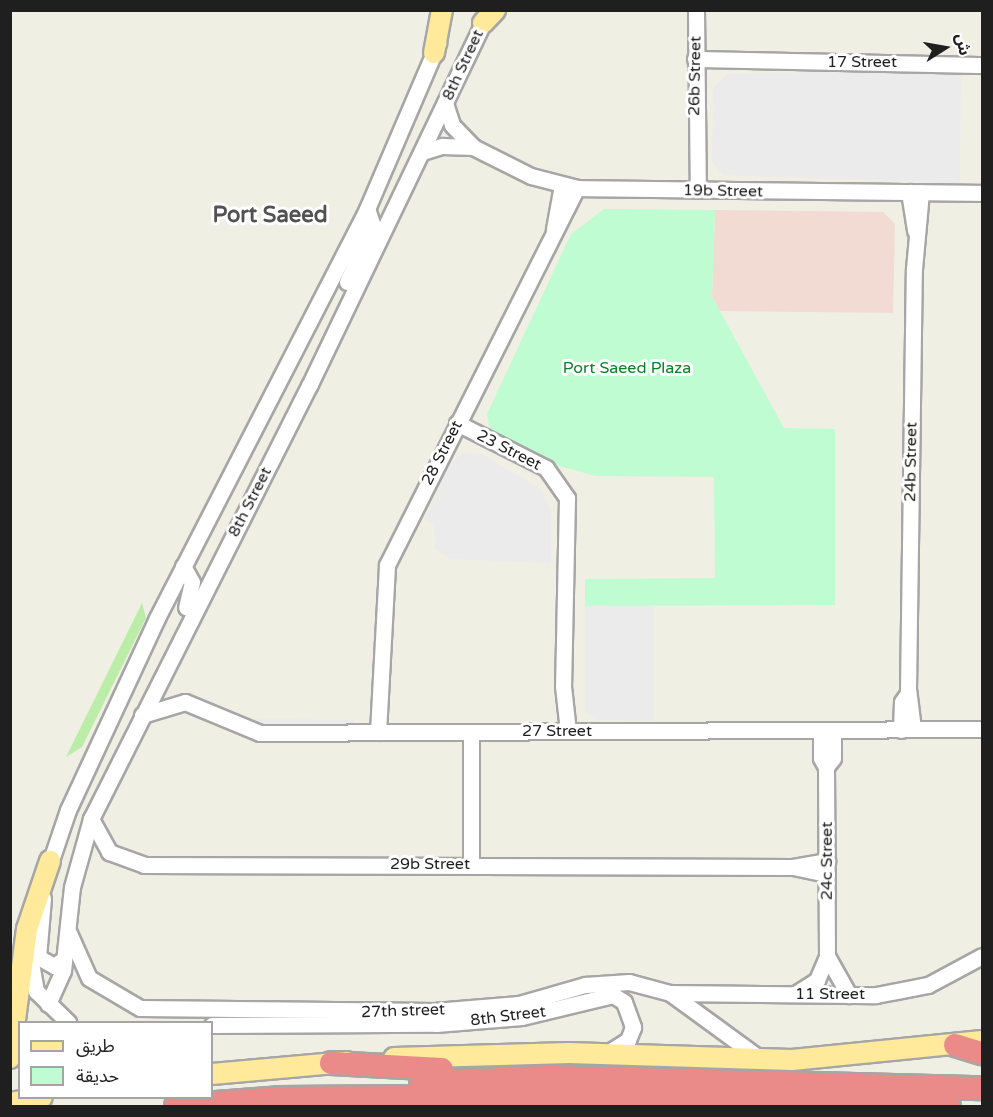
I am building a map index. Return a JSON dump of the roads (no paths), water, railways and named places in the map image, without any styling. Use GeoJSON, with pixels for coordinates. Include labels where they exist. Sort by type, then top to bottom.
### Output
{"type":"FeatureCollection","features":[{"type":"Feature","properties":{"kind":"highway"},"geometry":{"type":"LineString","coordinates":[[955,1045],[982,1053]]}},
{"type":"Feature","properties":{"kind":"highway"},"geometry":{"type":"LineString","coordinates":[[331,1063],[503,1069],[550,1077]]}},
{"type":"Feature","properties":{"kind":"highway"},"geometry":{"type":"LineString","coordinates":[[176,1107],[279,1098],[382,1085],[550,1077],[982,1088]]}},
{"type":"Feature","properties":{"kind":"highway"},"geometry":{"type":"LineString","coordinates":[[279,1098],[546,1096],[949,1107]]}},
{"type":"Feature","properties":{"kind":"main road"},"geometry":{"type":"LineString","coordinates":[[434,53],[442,10]]}},
{"type":"Feature","properties":{"kind":"main road"},"geometry":{"type":"LineString","coordinates":[[10,1058],[27,929],[48,869]]}},
{"type":"Feature","properties":{"kind":"main road"},"geometry":{"type":"LineString","coordinates":[[885,1054],[982,1026]]}},
{"type":"Feature","properties":{"kind":"main road"},"geometry":{"type":"LineString","coordinates":[[213,1074],[444,1055],[606,1054],[762,1060],[885,1054],[982,1041]]}},
{"type":"Feature","properties":{"kind":"main road"},"geometry":{"type":"LineString","coordinates":[[10,1103],[36,1099]]}},
{"type":"Feature","properties":{"kind":"street","name":"8th Street"},"geometry":{"type":"LineString","coordinates":[[66,1021],[36,991],[29,968],[48,869],[79,786],[183,566],[367,209],[451,10]]}},
{"type":"Feature","properties":{"kind":"street","name":"26b Street"},"geometry":{"type":"LineString","coordinates":[[693,190],[696,10]]}},
{"type":"Feature","properties":{"kind":"street","name":"8th Street"},"geometry":{"type":"LineString","coordinates":[[48,1004],[60,982],[66,921],[91,819],[332,336],[488,14]]}},
{"type":"Feature","properties":{"kind":"street","name":"17 Street"},"geometry":{"type":"LineString","coordinates":[[695,64],[982,65]]}},
{"type":"Feature","properties":{"kind":"street","name":"19b Street"},"geometry":{"type":"LineString","coordinates":[[445,103],[452,124],[473,147]]}},
{"type":"Feature","properties":{"kind":"street","name":"19b Street"},"geometry":{"type":"LineString","coordinates":[[422,153],[442,146],[473,147],[562,185],[578,188],[982,193]]}},
{"type":"Feature","properties":{"kind":"street","name":"28 Street"},"geometry":{"type":"LineString","coordinates":[[554,232],[562,185]]}},
{"type":"Feature","properties":{"kind":"street","name":"28 Street"},"geometry":{"type":"LineString","coordinates":[[383,732],[381,688],[387,565],[578,188]]}},
{"type":"Feature","properties":{"kind":"street","name":"24b Street"},"geometry":{"type":"LineString","coordinates":[[907,730],[915,192]]}},
{"type":"Feature","properties":{"kind":"street"},"geometry":{"type":"LineString","coordinates":[[332,336],[344,291],[373,226],[367,209]]}},
{"type":"Feature","properties":{"kind":"street","name":"23 Street"},"geometry":{"type":"LineString","coordinates":[[455,427],[548,480],[560,501],[564,549],[563,731]]}},
{"type":"Feature","properties":{"kind":"street"},"geometry":{"type":"LineString","coordinates":[[132,733],[138,701],[192,592],[183,566]]}},
{"type":"Feature","properties":{"kind":"street","name":"27 Street"},"geometry":{"type":"LineString","coordinates":[[142,716],[185,702],[248,732],[982,729]]}},
{"type":"Feature","properties":{"kind":"street","name":"24c Street"},"geometry":{"type":"LineString","coordinates":[[795,994],[817,980],[827,956],[826,767],[832,758],[827,730]]}},
{"type":"Feature","properties":{"kind":"street"},"geometry":{"type":"LineString","coordinates":[[471,732],[471,864]]}},
{"type":"Feature","properties":{"kind":"street","name":"29b Street"},"geometry":{"type":"LineString","coordinates":[[91,819],[109,852],[144,865],[471,864],[827,868]]}},
{"type":"Feature","properties":{"kind":"street"},"geometry":{"type":"LineString","coordinates":[[48,869],[39,957],[54,966],[64,959]]}},
{"type":"Feature","properties":{"kind":"street","name":"27th street"},"geometry":{"type":"LineString","coordinates":[[66,921],[78,960],[103,991],[130,1005],[165,1012],[499,1006],[608,981],[670,993],[762,1060]]}},
{"type":"Feature","properties":{"kind":"street","name":"24c Street"},"geometry":{"type":"LineString","coordinates":[[827,956],[849,995]]}},
{"type":"Feature","properties":{"kind":"street","name":"11 Street"},"geometry":{"type":"LineString","coordinates":[[670,993],[849,995],[928,985],[982,956]]}},
{"type":"Feature","properties":{"kind":"street","name":"8th Street"},"geometry":{"type":"LineString","coordinates":[[213,1025],[436,1024],[522,1017],[613,995],[624,1002],[633,1027],[628,1040],[606,1054]]}},
{"type":"Feature","properties":{"kind":"district","name":"Port Saeed"},"geometry":{"type":"Point","coordinates":[270,216]}},
{"type":"Feature","properties":{"kind":"park label","name":"Port Saeed Plaza"},"geometry":{"type":"Point","coordinates":[627,368]}}]}
